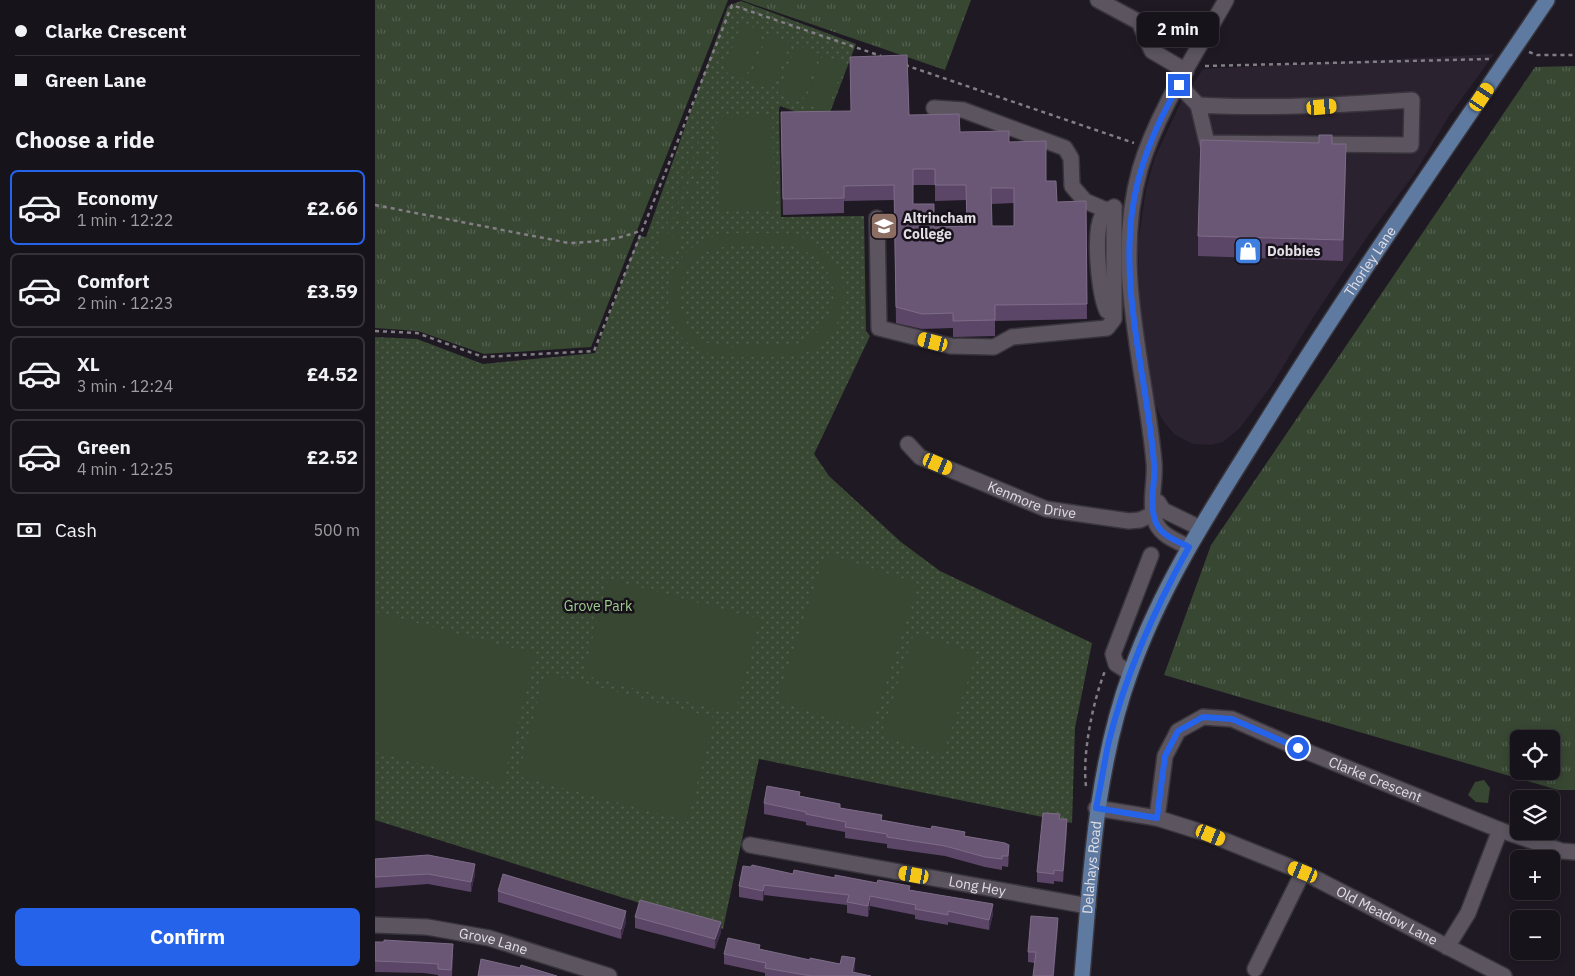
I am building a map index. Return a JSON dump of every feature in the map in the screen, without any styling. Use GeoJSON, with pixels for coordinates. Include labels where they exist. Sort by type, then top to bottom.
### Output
{"type":"FeatureCollection","features":[{"type":"Feature","properties":{"kind":"main road","name":"Thorley Lane"},"geometry":{"type":"LineString","coordinates":[[1200,528],[1287,387],[1547,0]]}},
{"type":"Feature","properties":{"kind":"main road","name":"Delahays Road"},"geometry":{"type":"LineString","coordinates":[[1081,976],[1096,808],[1109,741],[1130,672],[1162,596],[1200,528]]}},
{"type":"Feature","properties":{"kind":"street"},"geometry":{"type":"LineString","coordinates":[[1098,0],[1139,22],[1152,51],[1188,69]]}},
{"type":"Feature","properties":{"kind":"street"},"geometry":{"type":"LineString","coordinates":[[1189,547],[1165,534],[1159,528],[1158,512],[1154,497],[1154,464],[1132,319],[1129,267],[1132,210],[1138,178],[1148,148],[1179,85],[1226,0]]}},
{"type":"Feature","properties":{"kind":"street"},"geometry":{"type":"LineString","coordinates":[[1179,85],[1198,105],[1207,142],[1411,145],[1412,100],[1322,107],[1253,108],[1198,105]]}},
{"type":"Feature","properties":{"kind":"street"},"geometry":{"type":"LineString","coordinates":[[934,108],[963,110],[1065,148],[1071,158],[1072,186],[1085,201],[1110,209],[1132,210]]}},
{"type":"Feature","properties":{"kind":"street"},"geometry":{"type":"LineString","coordinates":[[1110,209],[1101,218],[1099,230],[1100,280],[1104,305],[1114,319],[1132,319]]}},
{"type":"Feature","properties":{"kind":"street"},"geometry":{"type":"LineString","coordinates":[[877,218],[879,328],[951,346],[994,347],[1012,337],[1107,328],[1114,319]]}},
{"type":"Feature","properties":{"kind":"street","name":"Kenmore Drive"},"geometry":{"type":"LineString","coordinates":[[908,444],[920,457],[1046,509],[1129,521],[1158,512]]}},
{"type":"Feature","properties":{"kind":"street"},"geometry":{"type":"LineString","coordinates":[[1158,512],[1200,528]]}},
{"type":"Feature","properties":{"kind":"street"},"geometry":{"type":"LineString","coordinates":[[1130,672],[1116,664],[1113,654],[1151,555]]}},
{"type":"Feature","properties":{"kind":"street","name":"Clarke Crescent"},"geometry":{"type":"LineString","coordinates":[[1157,818],[1165,756],[1178,731],[1203,717],[1232,719],[1298,748],[1500,830],[1562,851],[1575,852]]}},
{"type":"Feature","properties":{"kind":"street","name":"Old Meadow Lane"},"geometry":{"type":"LineString","coordinates":[[1096,808],[1157,818],[1211,835],[1303,872],[1504,976]]}},
{"type":"Feature","properties":{"kind":"street"},"geometry":{"type":"LineString","coordinates":[[1447,947],[1468,913],[1500,830]]}},
{"type":"Feature","properties":{"kind":"street","name":"Long Hey"},"geometry":{"type":"LineString","coordinates":[[750,845],[1088,906]]}},
{"type":"Feature","properties":{"kind":"street"},"geometry":{"type":"LineString","coordinates":[[1255,969],[1303,872]]}},
{"type":"Feature","properties":{"kind":"street","name":"Grove Lane"},"geometry":{"type":"LineString","coordinates":[[375,924],[427,926],[489,938],[609,976]]}},
{"type":"Feature","properties":{"kind":"path"},"geometry":{"type":"LineString","coordinates":[[375,331],[417,333],[483,357],[594,351],[732,5],[883,57]]}},
{"type":"Feature","properties":{"kind":"path"},"geometry":{"type":"LineString","coordinates":[[1188,69],[1512,52],[1537,55],[1575,55]]}},
{"type":"Feature","properties":{"kind":"path"},"geometry":{"type":"LineString","coordinates":[[902,63],[1148,148]]}},
{"type":"Feature","properties":{"kind":"path"},"geometry":{"type":"LineString","coordinates":[[375,205],[569,243],[602,242],[628,236],[642,230]]}},
{"type":"Feature","properties":{"kind":"path"},"geometry":{"type":"LineString","coordinates":[[1096,808],[1087,799],[1085,779],[1088,745],[1104,674],[1113,654]]}},
{"type":"Feature","properties":{"kind":"shaded area","name":"Dobbies"},"geometry":{"type":"Polygon","coordinates":[[[1494,54],[1449,116],[1415,173],[1367,237],[1314,316],[1271,386],[1240,428],[1223,442],[1211,445],[1193,444],[1174,434],[1162,419],[1155,404],[1140,305],[1138,243],[1146,189],[1155,157],[1181,102],[1203,69],[1494,54]]]}},
{"type":"Feature","properties":{"kind":"green space"},"geometry":{"type":"Polygon","coordinates":[[[375,0],[728,0],[591,347],[484,354],[418,331],[375,328],[375,0]]]}},
{"type":"Feature","properties":{"kind":"green space"},"geometry":{"type":"Polygon","coordinates":[[[741,0],[971,0],[945,70],[741,0]]]}},
{"type":"Feature","properties":{"kind":"green space","name":"Grove Park"},"geometry":{"type":"Polygon","coordinates":[[[741,1],[856,44],[826,123],[780,106],[779,109],[781,217],[864,216],[866,331],[870,336],[814,454],[829,476],[901,542],[940,571],[1092,643],[1075,728],[1072,823],[759,759],[723,929],[375,820],[375,337],[417,339],[483,364],[595,353],[639,236],[646,237],[728,6],[741,1]]]}},
{"type":"Feature","properties":{"kind":"green space"},"geometry":{"type":"Polygon","coordinates":[[[742,23],[764,32],[745,79],[723,71],[742,23]]]}},
{"type":"Feature","properties":{"kind":"green space"},"geometry":{"type":"Polygon","coordinates":[[[768,34],[791,43],[771,90],[749,81],[768,34]]]}},
{"type":"Feature","properties":{"kind":"green space"},"geometry":{"type":"Polygon","coordinates":[[[797,45],[820,54],[801,102],[778,93],[797,45]]]}},
{"type":"Feature","properties":{"kind":"green space"},"geometry":{"type":"Polygon","coordinates":[[[823,55],[845,64],[826,112],[804,103],[823,55]]]}},
{"type":"Feature","properties":{"kind":"green space"},"geometry":{"type":"Polygon","coordinates":[[[1575,66],[1575,790],[1558,790],[1524,780],[1560,780],[1560,730],[1510,730],[1510,776],[1164,675],[1211,545],[1535,67],[1575,66]]]}},
{"type":"Feature","properties":{"kind":"green space"},"geometry":{"type":"Polygon","coordinates":[[[772,116],[774,210],[719,211],[717,117],[772,116]]]}},
{"type":"Feature","properties":{"kind":"green space"},"geometry":{"type":"Polygon","coordinates":[[[695,141],[698,142],[667,236],[674,237],[705,145],[708,146],[677,238],[680,240],[674,258],[655,252],[661,234],[664,234],[695,141]]]}},
{"type":"Feature","properties":{"kind":"green space"},"geometry":{"type":"Polygon","coordinates":[[[784,233],[801,237],[816,244],[829,255],[838,269],[844,293],[843,305],[835,328],[827,338],[807,352],[781,357],[726,356],[701,351],[690,345],[681,336],[674,324],[669,309],[668,297],[673,274],[685,254],[704,240],[724,234],[784,233]],[[739,245],[711,251],[699,257],[689,267],[680,290],[682,313],[691,330],[710,344],[725,347],[791,345],[807,340],[816,334],[829,317],[834,296],[833,285],[825,268],[816,258],[791,246],[739,245]]]}},
{"type":"Feature","properties":{"kind":"green space"},"geometry":{"type":"Polygon","coordinates":[[[826,553],[919,584],[870,731],[777,700],[826,553]]]}},
{"type":"Feature","properties":{"kind":"green space"},"geometry":{"type":"Polygon","coordinates":[[[608,579],[760,619],[735,714],[583,675],[608,579]]]}},
{"type":"Feature","properties":{"kind":"green space"},"geometry":{"type":"Polygon","coordinates":[[[375,612],[536,654],[502,785],[375,752],[375,612]]]}},
{"type":"Feature","properties":{"kind":"green space"},"geometry":{"type":"Polygon","coordinates":[[[914,633],[977,654],[943,755],[881,735],[914,633]]]}},
{"type":"Feature","properties":{"kind":"green space"},"geometry":{"type":"Polygon","coordinates":[[[545,673],[715,718],[687,821],[518,776],[545,673]]]}},
{"type":"Feature","properties":{"kind":"green space"},"geometry":{"type":"Polygon","coordinates":[[[1484,780],[1490,788],[1488,803],[1476,802],[1468,795],[1475,782],[1484,780]]]}},
{"type":"Feature","properties":{"kind":"building"},"geometry":{"type":"Polygon","coordinates":[[[907,55],[909,115],[959,114],[960,132],[1009,131],[1009,142],[1046,141],[1046,181],[1056,181],[1057,202],[1086,201],[1087,304],[995,305],[995,320],[953,321],[953,313],[922,314],[896,307],[894,185],[844,186],[844,198],[783,199],[781,112],[851,111],[850,57],[907,55]],[[913,169],[913,204],[934,204],[934,227],[967,226],[966,185],[935,185],[935,169],[913,169]],[[991,188],[992,226],[1014,226],[1014,188],[991,188]]]}},
{"type":"Feature","properties":{"kind":"building"},"geometry":{"type":"Polygon","coordinates":[[[1319,135],[1332,135],[1332,144],[1346,144],[1343,240],[1198,236],[1201,140],[1319,143],[1319,135]]]}},
{"type":"Feature","properties":{"kind":"building"},"geometry":{"type":"Polygon","coordinates":[[[767,786],[800,792],[799,796],[840,804],[840,808],[882,815],[881,820],[931,829],[932,826],[965,832],[964,836],[1005,843],[1009,845],[1008,856],[1002,856],[1002,859],[985,857],[945,846],[887,837],[887,834],[845,827],[846,822],[764,803],[767,786]]]}},
{"type":"Feature","properties":{"kind":"building"},"geometry":{"type":"Polygon","coordinates":[[[1043,813],[1060,814],[1059,819],[1067,819],[1063,871],[1054,870],[1054,874],[1037,872],[1043,813]]]}},
{"type":"Feature","properties":{"kind":"building"},"geometry":{"type":"Polygon","coordinates":[[[428,855],[475,864],[471,882],[428,874],[375,877],[375,859],[428,855]]]}},
{"type":"Feature","properties":{"kind":"building"},"geometry":{"type":"Polygon","coordinates":[[[752,865],[793,874],[794,870],[835,878],[835,875],[877,883],[878,880],[910,886],[909,890],[993,904],[989,920],[948,911],[948,915],[915,909],[916,905],[870,896],[868,906],[847,902],[849,895],[764,885],[763,891],[739,886],[743,866],[751,867],[752,865]]]}},
{"type":"Feature","properties":{"kind":"building"},"geometry":{"type":"Polygon","coordinates":[[[503,874],[626,911],[621,929],[498,891],[503,874]]]}},
{"type":"Feature","properties":{"kind":"building"},"geometry":{"type":"Polygon","coordinates":[[[640,900],[721,922],[715,939],[635,917],[640,900]]]}},
{"type":"Feature","properties":{"kind":"building"},"geometry":{"type":"Polygon","coordinates":[[[1031,916],[1058,918],[1053,976],[1033,976],[1036,952],[1028,952],[1031,916]]]}},
{"type":"Feature","properties":{"kind":"building"},"geometry":{"type":"Polygon","coordinates":[[[728,938],[760,945],[759,949],[810,960],[810,958],[840,964],[842,956],[855,958],[852,972],[871,976],[811,976],[765,968],[766,963],[724,954],[728,938]]]}},
{"type":"Feature","properties":{"kind":"building"},"geometry":{"type":"Polygon","coordinates":[[[384,940],[453,944],[451,970],[438,969],[438,964],[375,961],[375,942],[384,942],[384,940]]]}},
{"type":"Feature","properties":{"kind":"building"},"geometry":{"type":"Polygon","coordinates":[[[481,959],[520,968],[521,965],[557,976],[478,976],[481,959]]]}},
{"type":"Feature","properties":{"kind":"place","name":"Altrincham College"},"geometry":{"type":"Point","coordinates":[884,226]}},
{"type":"Feature","properties":{"kind":"place","name":"Dobbies"},"geometry":{"type":"Point","coordinates":[1248,251]}},
{"type":"Feature","properties":{"kind":"route"},"geometry":{"type":"LineString","coordinates":[[1179,85],[1152,136],[1136,187],[1130,230],[1129,288],[1154,464],[1153,514],[1159,528],[1165,534],[1189,547],[1162,596],[1130,672],[1109,741],[1096,808],[1157,818],[1165,756],[1178,731],[1203,717],[1232,719],[1298,748]]}}]}
